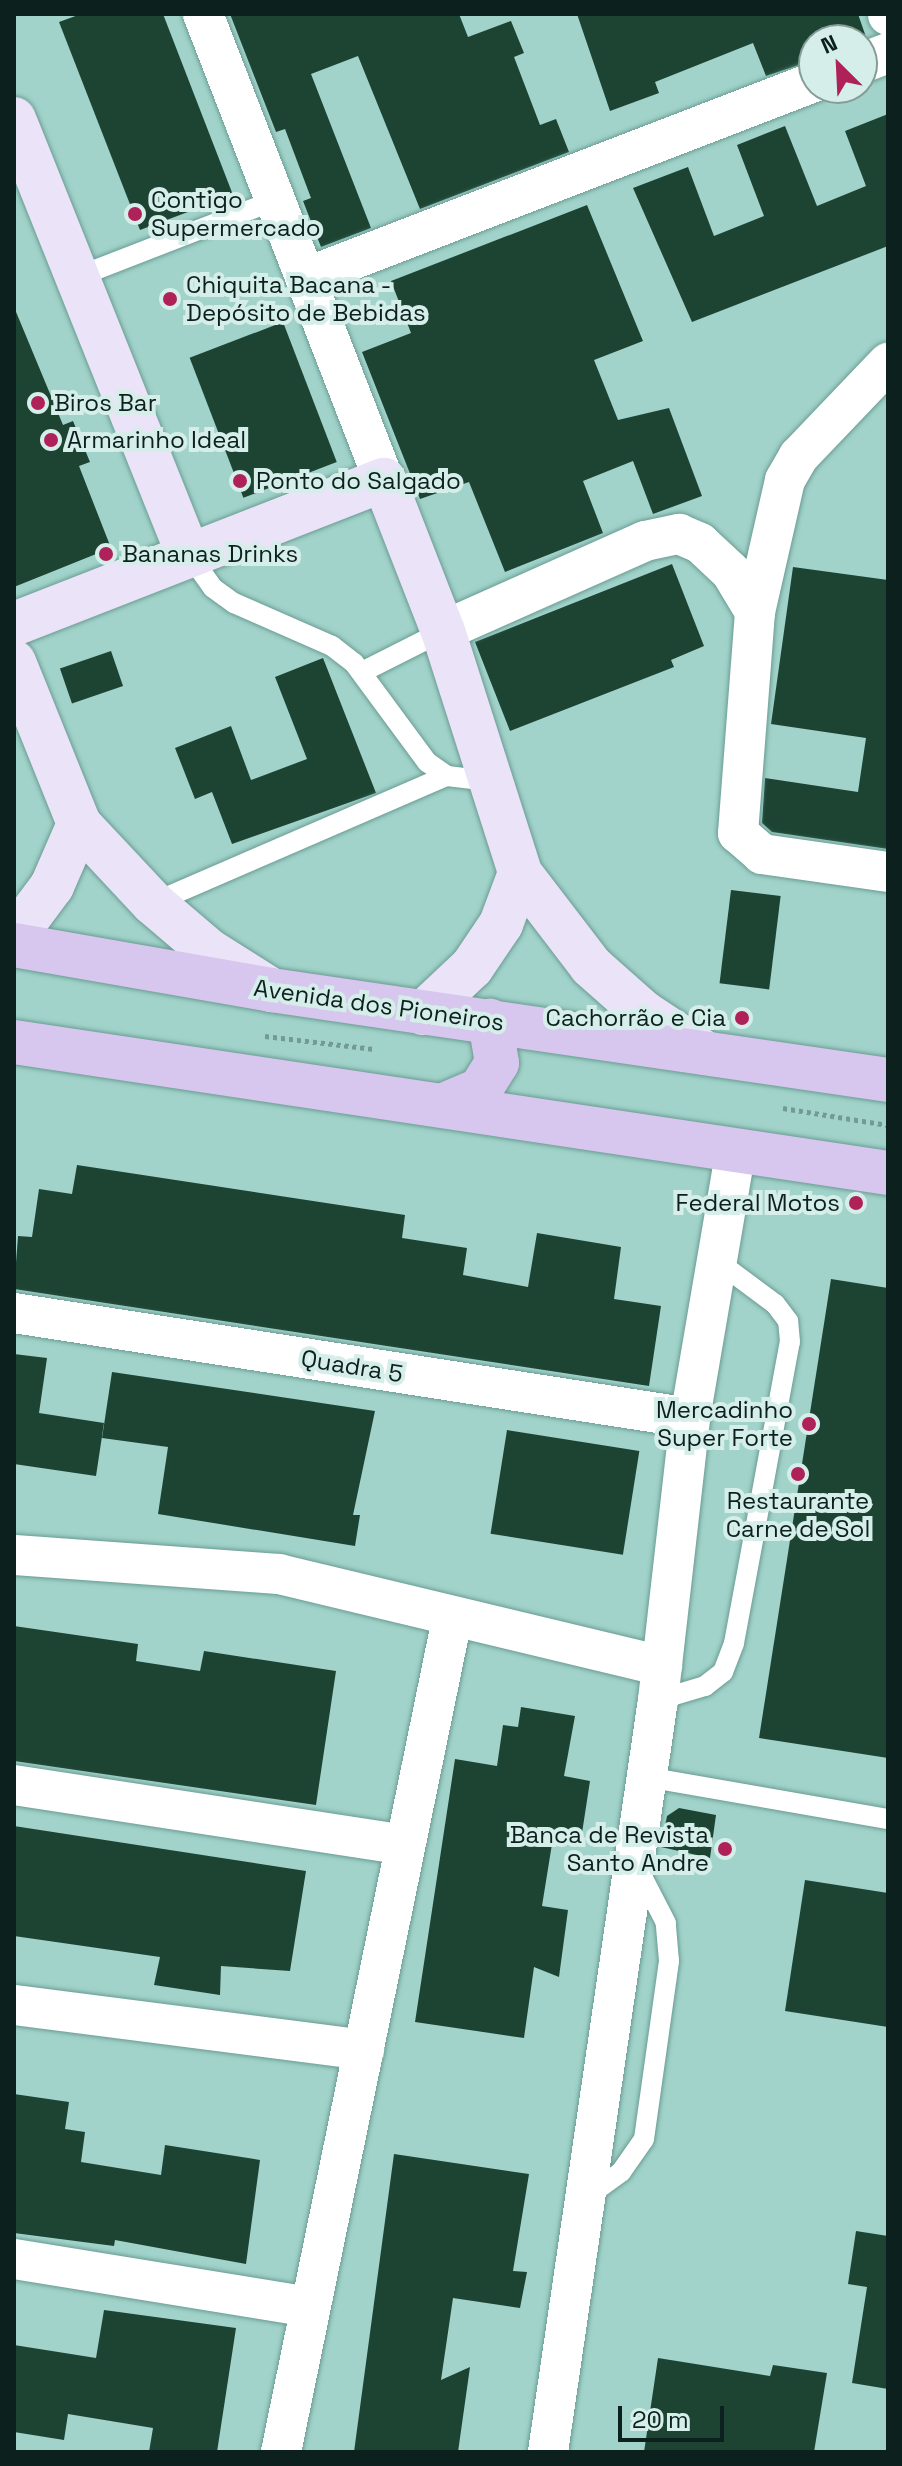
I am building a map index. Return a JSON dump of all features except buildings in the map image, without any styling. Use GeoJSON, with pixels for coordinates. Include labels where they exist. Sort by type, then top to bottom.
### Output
{"type":"FeatureCollection","features":[{"type":"Feature","properties":{"kind":"main road","name":"Avenida dos Pioneiros"},"geometry":{"type":"LineString","coordinates":[[14,945],[271,990],[888,1080]]}},
{"type":"Feature","properties":{"kind":"main road"},"geometry":{"type":"LineString","coordinates":[[444,1105],[480,1090],[497,1063],[490,1021]]}},
{"type":"Feature","properties":{"kind":"main road"},"geometry":{"type":"LineString","coordinates":[[14,1042],[888,1173]]}},
{"type":"Feature","properties":{"kind":"street"},"geometry":{"type":"LineString","coordinates":[[203,14],[310,276],[443,631],[520,873],[591,966],[643,1012],[705,1053]]}},
{"type":"Feature","properties":{"kind":"street"},"geometry":{"type":"LineString","coordinates":[[310,276],[798,88]]}},
{"type":"Feature","properties":{"kind":"street"},"geometry":{"type":"LineString","coordinates":[[14,119],[188,553]]}},
{"type":"Feature","properties":{"kind":"street"},"geometry":{"type":"LineString","coordinates":[[888,363],[799,456],[785,480],[755,612],[738,833],[762,854],[888,872]]}},
{"type":"Feature","properties":{"kind":"street"},"geometry":{"type":"LineString","coordinates":[[14,624],[188,553],[384,480]]}},
{"type":"Feature","properties":{"kind":"street"},"geometry":{"type":"LineString","coordinates":[[443,631],[645,541],[679,534],[700,543],[731,572],[755,612]]}},
{"type":"Feature","properties":{"kind":"street"},"geometry":{"type":"LineString","coordinates":[[14,662],[79,824],[153,903],[208,950],[271,990]]}},
{"type":"Feature","properties":{"kind":"street"},"geometry":{"type":"LineString","coordinates":[[14,937],[52,886],[79,824]]}},
{"type":"Feature","properties":{"kind":"street"},"geometry":{"type":"LineString","coordinates":[[423,1013],[479,956],[501,924],[520,873]]}},
{"type":"Feature","properties":{"kind":"street"},"geometry":{"type":"LineString","coordinates":[[548,2452],[660,1683],[690,1418],[736,1150]]}},
{"type":"Feature","properties":{"kind":"street","name":"Quadra 5"},"geometry":{"type":"LineString","coordinates":[[14,1313],[690,1418]]}},
{"type":"Feature","properties":{"kind":"street"},"geometry":{"type":"LineString","coordinates":[[14,1555],[279,1574],[452,1619],[660,1683]]}},
{"type":"Feature","properties":{"kind":"street"},"geometry":{"type":"LineString","coordinates":[[281,2452],[364,2050],[401,1844],[452,1619]]}},
{"type":"Feature","properties":{"kind":"street"},"geometry":{"type":"LineString","coordinates":[[14,1785],[401,1844]]}},
{"type":"Feature","properties":{"kind":"street"},"geometry":{"type":"LineString","coordinates":[[14,2005],[364,2050]]}},
{"type":"Feature","properties":{"kind":"street"},"geometry":{"type":"LineString","coordinates":[[14,2259],[310,2307]]}},
{"type":"Feature","properties":{"kind":"lane"},"geometry":{"type":"LineString","coordinates":[[77,277],[278,199]]}},
{"type":"Feature","properties":{"kind":"lane"},"geometry":{"type":"LineString","coordinates":[[188,553],[213,588],[234,603],[332,646],[362,672],[410,747],[447,776]]}},
{"type":"Feature","properties":{"kind":"lane"},"geometry":{"type":"LineString","coordinates":[[362,672],[443,631]]}},
{"type":"Feature","properties":{"kind":"lane"},"geometry":{"type":"LineString","coordinates":[[153,903],[447,776],[490,781]]}},
{"type":"Feature","properties":{"kind":"lane"},"geometry":{"type":"LineString","coordinates":[[660,1683],[705,1686],[723,1672],[734,1643],[790,1342],[788,1321],[775,1304],[717,1261]]}},
{"type":"Feature","properties":{"kind":"lane"},"geometry":{"type":"LineString","coordinates":[[647,1777],[888,1819]]}},
{"type":"Feature","properties":{"kind":"path"},"geometry":{"type":"LineString","coordinates":[[262,1036],[387,1050]]}},
{"type":"Feature","properties":{"kind":"place","name":"Contigo Supermercado"},"geometry":{"type":"Point","coordinates":[135,214]}},
{"type":"Feature","properties":{"kind":"place","name":"Chiquita Bacana - Depósito de Bebidas"},"geometry":{"type":"Point","coordinates":[170,299]}},
{"type":"Feature","properties":{"kind":"place","name":"Biros Bar"},"geometry":{"type":"Point","coordinates":[38,403]}},
{"type":"Feature","properties":{"kind":"place","name":"Armarinho Ideal"},"geometry":{"type":"Point","coordinates":[51,440]}},
{"type":"Feature","properties":{"kind":"place","name":"Ponto do Salgado"},"geometry":{"type":"Point","coordinates":[240,481]}},
{"type":"Feature","properties":{"kind":"place","name":"Bananas Drinks"},"geometry":{"type":"Point","coordinates":[106,554]}},
{"type":"Feature","properties":{"kind":"place","name":"Cachorrão e Cia"},"geometry":{"type":"Point","coordinates":[742,1018]}},
{"type":"Feature","properties":{"kind":"place","name":"Federal Motos"},"geometry":{"type":"Point","coordinates":[856,1203]}},
{"type":"Feature","properties":{"kind":"place","name":"Mercadinho Super Forte"},"geometry":{"type":"Point","coordinates":[809,1424]}},
{"type":"Feature","properties":{"kind":"place","name":"Restaurante Carne de Sol"},"geometry":{"type":"Point","coordinates":[798,1474]}},
{"type":"Feature","properties":{"kind":"place","name":"Banca de Revista Santo Andre"},"geometry":{"type":"Point","coordinates":[725,1849]}}]}
